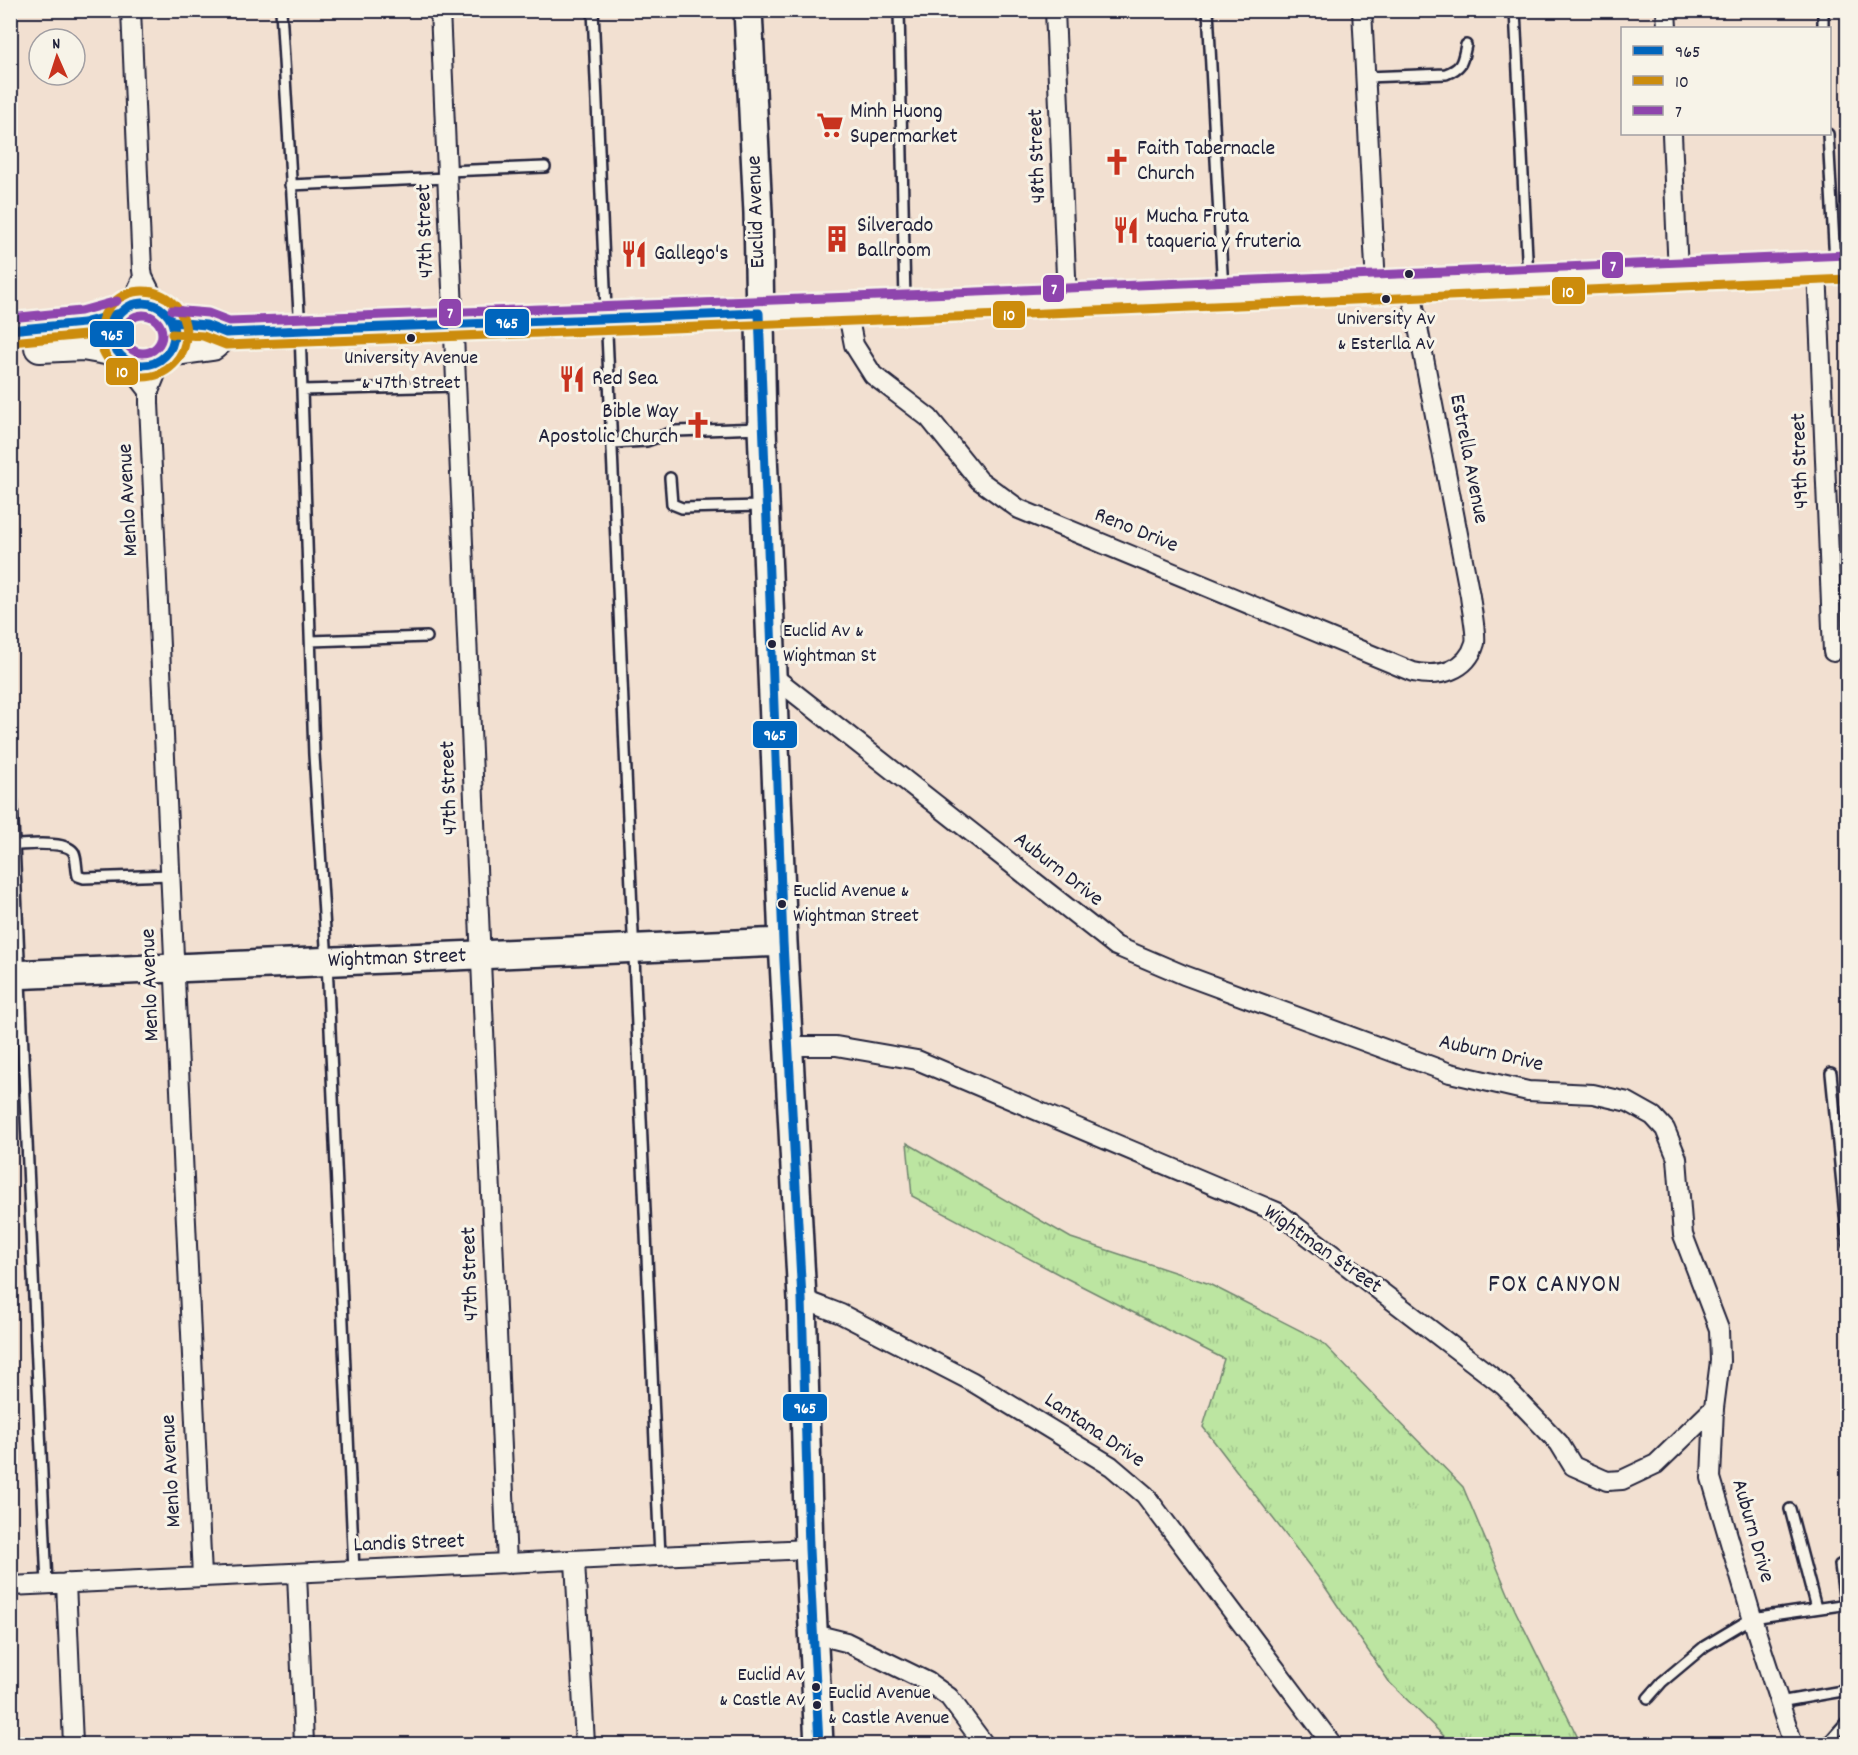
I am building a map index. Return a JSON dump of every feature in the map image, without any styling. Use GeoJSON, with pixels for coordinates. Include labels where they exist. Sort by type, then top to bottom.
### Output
{"type":"FeatureCollection","features":[{"type":"Feature","properties":{"kind":"main road","name":"Euclid Avenue"},"geometry":{"type":"LineString","coordinates":[[748,10],[758,213],[762,428],[774,676],[783,942],[802,1299],[809,1550],[819,1744]]}},
{"type":"Feature","properties":{"kind":"main road"},"geometry":{"type":"LineString","coordinates":[[10,330],[83,323],[139,304],[149,304],[165,315],[212,325],[226,333],[759,313],[1833,267]]}},
{"type":"Feature","properties":{"kind":"main road"},"geometry":{"type":"LineString","coordinates":[[120,355],[113,342],[112,331],[115,321],[125,310]]}},
{"type":"Feature","properties":{"kind":"main road"},"geometry":{"type":"LineString","coordinates":[[165,315],[174,332],[173,342],[166,355]]}},
{"type":"Feature","properties":{"kind":"main road"},"geometry":{"type":"LineString","coordinates":[[10,349],[83,345],[120,355],[133,363],[143,365],[153,364],[166,355],[212,345],[226,333]]}},
{"type":"Feature","properties":{"kind":"main road","name":"Wightman Street"},"geometry":{"type":"LineString","coordinates":[[14,974],[783,942]]}},
{"type":"Feature","properties":{"kind":"street"},"geometry":{"type":"LineString","coordinates":[[131,10],[143,277],[165,315]]}},
{"type":"Feature","properties":{"kind":"street","name":"47th Street"},"geometry":{"type":"LineString","coordinates":[[440,10],[507,1564]]}},
{"type":"Feature","properties":{"kind":"street","name":"48th Street"},"geometry":{"type":"LineString","coordinates":[[1055,10],[1067,300]]}},
{"type":"Feature","properties":{"kind":"street"},"geometry":{"type":"LineString","coordinates":[[1362,10],[1376,287]]}},
{"type":"Feature","properties":{"kind":"street"},"geometry":{"type":"LineString","coordinates":[[1666,10],[1667,27]]}},
{"type":"Feature","properties":{"kind":"street"},"geometry":{"type":"LineString","coordinates":[[1672,135],[1678,274]]}},
{"type":"Feature","properties":{"kind":"street","name":"49th Street"},"geometry":{"type":"LineString","coordinates":[[1833,267],[1833,651]]}},
{"type":"Feature","properties":{"kind":"street"},"geometry":{"type":"LineString","coordinates":[[125,310],[143,277]]}},
{"type":"Feature","properties":{"kind":"street","name":"Estrella Avenue"},"geometry":{"type":"LineString","coordinates":[[1410,286],[1470,596],[1476,642]]}},
{"type":"Feature","properties":{"kind":"street","name":"Reno Drive"},"geometry":{"type":"LineString","coordinates":[[848,309],[854,345],[873,375],[930,418],[979,480],[1019,509],[1413,672],[1433,675],[1455,669],[1464,663],[1476,642]]}},
{"type":"Feature","properties":{"kind":"street"},"geometry":{"type":"LineString","coordinates":[[120,355],[149,391]]}},
{"type":"Feature","properties":{"kind":"street","name":"Menlo Avenue"},"geometry":{"type":"LineString","coordinates":[[166,355],[149,391],[202,1577]]}},
{"type":"Feature","properties":{"kind":"street","name":"Auburn Drive"},"geometry":{"type":"LineString","coordinates":[[774,676],[1116,946],[1184,975],[1450,1073],[1528,1091],[1593,1094],[1628,1102],[1653,1116],[1665,1130],[1677,1158],[1683,1235],[1719,1329],[1720,1361],[1714,1408],[1711,1478],[1752,1618],[1793,1744]]}},
{"type":"Feature","properties":{"kind":"street","name":"Wightman Street"},"geometry":{"type":"LineString","coordinates":[[790,1046],[836,1046],[916,1060],[1277,1212],[1504,1386],[1559,1443],[1573,1466],[1607,1481],[1622,1480],[1656,1464],[1714,1408]]}},
{"type":"Feature","properties":{"kind":"street","name":"Lantana Drive"},"geometry":{"type":"LineString","coordinates":[[802,1299],[841,1314],[971,1381],[1111,1466],[1145,1495],[1332,1744]]}},
{"type":"Feature","properties":{"kind":"street","name":"Landis Street"},"geometry":{"type":"LineString","coordinates":[[10,1586],[809,1550]]}},
{"type":"Feature","properties":{"kind":"street"},"geometry":{"type":"LineString","coordinates":[[575,1561],[585,1744]]}},
{"type":"Feature","properties":{"kind":"street"},"geometry":{"type":"LineString","coordinates":[[297,1573],[304,1744]]}},
{"type":"Feature","properties":{"kind":"street"},"geometry":{"type":"LineString","coordinates":[[66,1583],[73,1744]]}},
{"type":"Feature","properties":{"kind":"street"},"geometry":{"type":"LineString","coordinates":[[814,1634],[846,1642],[928,1682],[949,1697],[984,1744]]}},
{"type":"Feature","properties":{"kind":"lane"},"geometry":{"type":"LineString","coordinates":[[281,10],[300,330],[314,755],[327,962],[354,1570]]}},
{"type":"Feature","properties":{"kind":"lane"},"geometry":{"type":"LineString","coordinates":[[593,10],[660,1557]]}},
{"type":"Feature","properties":{"kind":"lane"},"geometry":{"type":"LineString","coordinates":[[899,10],[905,307]]}},
{"type":"Feature","properties":{"kind":"lane"},"geometry":{"type":"LineString","coordinates":[[1208,10],[1223,293]]}},
{"type":"Feature","properties":{"kind":"lane"},"geometry":{"type":"LineString","coordinates":[[1515,10],[1528,280]]}},
{"type":"Feature","properties":{"kind":"lane"},"geometry":{"type":"LineString","coordinates":[[1822,10],[1823,27]]}},
{"type":"Feature","properties":{"kind":"lane"},"geometry":{"type":"LineString","coordinates":[[1365,77],[1446,74],[1458,69],[1466,45]]}},
{"type":"Feature","properties":{"kind":"lane"},"geometry":{"type":"LineString","coordinates":[[1828,135],[1833,267]]}},
{"type":"Feature","properties":{"kind":"lane"},"geometry":{"type":"LineString","coordinates":[[290,185],[545,167]]}},
{"type":"Feature","properties":{"kind":"lane"},"geometry":{"type":"LineString","coordinates":[[302,390],[456,386]]}},
{"type":"Feature","properties":{"kind":"lane"},"geometry":{"type":"LineString","coordinates":[[612,443],[647,441],[676,431],[762,428]]}},
{"type":"Feature","properties":{"kind":"lane"},"geometry":{"type":"LineString","coordinates":[[670,478],[672,504],[682,508],[767,506]]}},
{"type":"Feature","properties":{"kind":"lane"},"geometry":{"type":"LineString","coordinates":[[310,641],[427,637]]}},
{"type":"Feature","properties":{"kind":"lane"},"geometry":{"type":"LineString","coordinates":[[10,752],[14,845],[14,974],[36,1321],[47,1584]]}},
{"type":"Feature","properties":{"kind":"lane"},"geometry":{"type":"LineString","coordinates":[[14,845],[55,844],[70,847],[74,852],[78,876],[84,878],[170,875]]}},
{"type":"Feature","properties":{"kind":"lane"},"geometry":{"type":"LineString","coordinates":[[1831,1073],[1848,1245]]}},
{"type":"Feature","properties":{"kind":"lane"},"geometry":{"type":"LineString","coordinates":[[1790,1509],[1816,1608]]}},
{"type":"Feature","properties":{"kind":"lane"},"geometry":{"type":"LineString","coordinates":[[1648,1698],[1662,1682],[1705,1646],[1752,1618],[1846,1604],[1840,1565],[1848,1561]]}},
{"type":"Feature","properties":{"kind":"lane"},"geometry":{"type":"LineString","coordinates":[[1779,1702],[1848,1690]]}},
{"type":"Feature","properties":{"kind":"lane"},"geometry":{"type":"LineString","coordinates":[[1827,1744],[1848,1720]]}},
{"type":"Feature","properties":{"kind":"green space"},"geometry":{"type":"Polygon","coordinates":[[[907,1143],[1071,1238],[1207,1283],[1321,1341],[1463,1487],[1515,1610],[1581,1744],[1452,1744],[1390,1683],[1321,1581],[1203,1427],[1224,1359],[912,1196],[907,1143]]]}},
{"type":"Feature","properties":{"kind":"transit line","name":"7"},"geometry":{"type":"LineString","coordinates":[[172,310],[208,313],[229,321],[1847,255]]}},
{"type":"Feature","properties":{"kind":"transit line","name":"10"},"geometry":{"type":"LineString","coordinates":[[172,334],[203,336],[226,345],[1848,279]]}},
{"type":"Feature","properties":{"kind":"transit line","name":"10"},"geometry":{"type":"LineString","coordinates":[[143,291],[167,298],[179,310],[186,334],[179,358],[167,370],[143,377],[119,370],[107,358],[100,334],[107,310],[119,298],[143,291]]}},
{"type":"Feature","properties":{"kind":"transit line","name":"7"},"geometry":{"type":"LineString","coordinates":[[10,318],[81,311],[117,301]]}},
{"type":"Feature","properties":{"kind":"transit line","name":"965"},"geometry":{"type":"LineString","coordinates":[[143,303],[160,308],[165,312],[169,317],[174,334],[169,351],[165,356],[160,360],[143,365],[126,360],[121,356],[117,351],[112,334],[117,317],[121,312],[126,308],[143,303]]}},
{"type":"Feature","properties":{"kind":"transit line","name":"965"},"geometry":{"type":"LineString","coordinates":[[10,330],[83,323],[120,313]]}},
{"type":"Feature","properties":{"kind":"transit line","name":"965"},"geometry":{"type":"LineString","coordinates":[[172,322],[206,325],[226,333],[759,313],[783,942],[802,1299],[809,1549],[819,1744]]}},
{"type":"Feature","properties":{"kind":"transit line","name":"7"},"geometry":{"type":"LineString","coordinates":[[143,315],[156,321],[162,334],[156,347],[143,353],[130,347],[124,334],[130,321],[143,315]]}},
{"type":"Feature","properties":{"kind":"transit line","name":"10"},"geometry":{"type":"LineString","coordinates":[[11,342],[85,335],[123,325]]}},
{"type":"Feature","properties":{"kind":"place","name":"Minh Huong Supermarket"},"geometry":{"type":"Point","coordinates":[830,125]}},
{"type":"Feature","properties":{"kind":"place","name":"Faith Tabernacle Church"},"geometry":{"type":"Point","coordinates":[1117,162]}},
{"type":"Feature","properties":{"kind":"place","name":"Mucha Fruta taqueria y fruteria"},"geometry":{"type":"Point","coordinates":[1126,230]}},
{"type":"Feature","properties":{"kind":"place","name":"Silverado Ballroom"},"geometry":{"type":"Point","coordinates":[837,239]}},
{"type":"Feature","properties":{"kind":"place","name":"Gallego's"},"geometry":{"type":"Point","coordinates":[634,254]}},
{"type":"Feature","properties":{"kind":"place","name":"University Av & Esterlla Av"},"geometry":{"type":"Point","coordinates":[1386,299]}},
{"type":"Feature","properties":{"kind":"place","name":"University Avenue & 47th Street"},"geometry":{"type":"Point","coordinates":[411,338]}},
{"type":"Feature","properties":{"kind":"place","name":"Red Sea"},"geometry":{"type":"Point","coordinates":[572,379]}},
{"type":"Feature","properties":{"kind":"place","name":"Bible Way Apostolic Church"},"geometry":{"type":"Point","coordinates":[698,425]}},
{"type":"Feature","properties":{"kind":"place","name":"Euclid Av & Wightman St"},"geometry":{"type":"Point","coordinates":[772,644]}},
{"type":"Feature","properties":{"kind":"place","name":"Euclid Avenue & Wightman Street"},"geometry":{"type":"Point","coordinates":[782,904]}},
{"type":"Feature","properties":{"kind":"place","name":"Euclid Av & Castle Av"},"geometry":{"type":"Point","coordinates":[816,1687]}},
{"type":"Feature","properties":{"kind":"place","name":"Euclid Avenue & Castle Avenue"},"geometry":{"type":"Point","coordinates":[817,1705]}},
{"type":"Feature","properties":{"kind":"district","name":"FOX CANYON"},"geometry":{"type":"Point","coordinates":[1555,1285]}}]}
